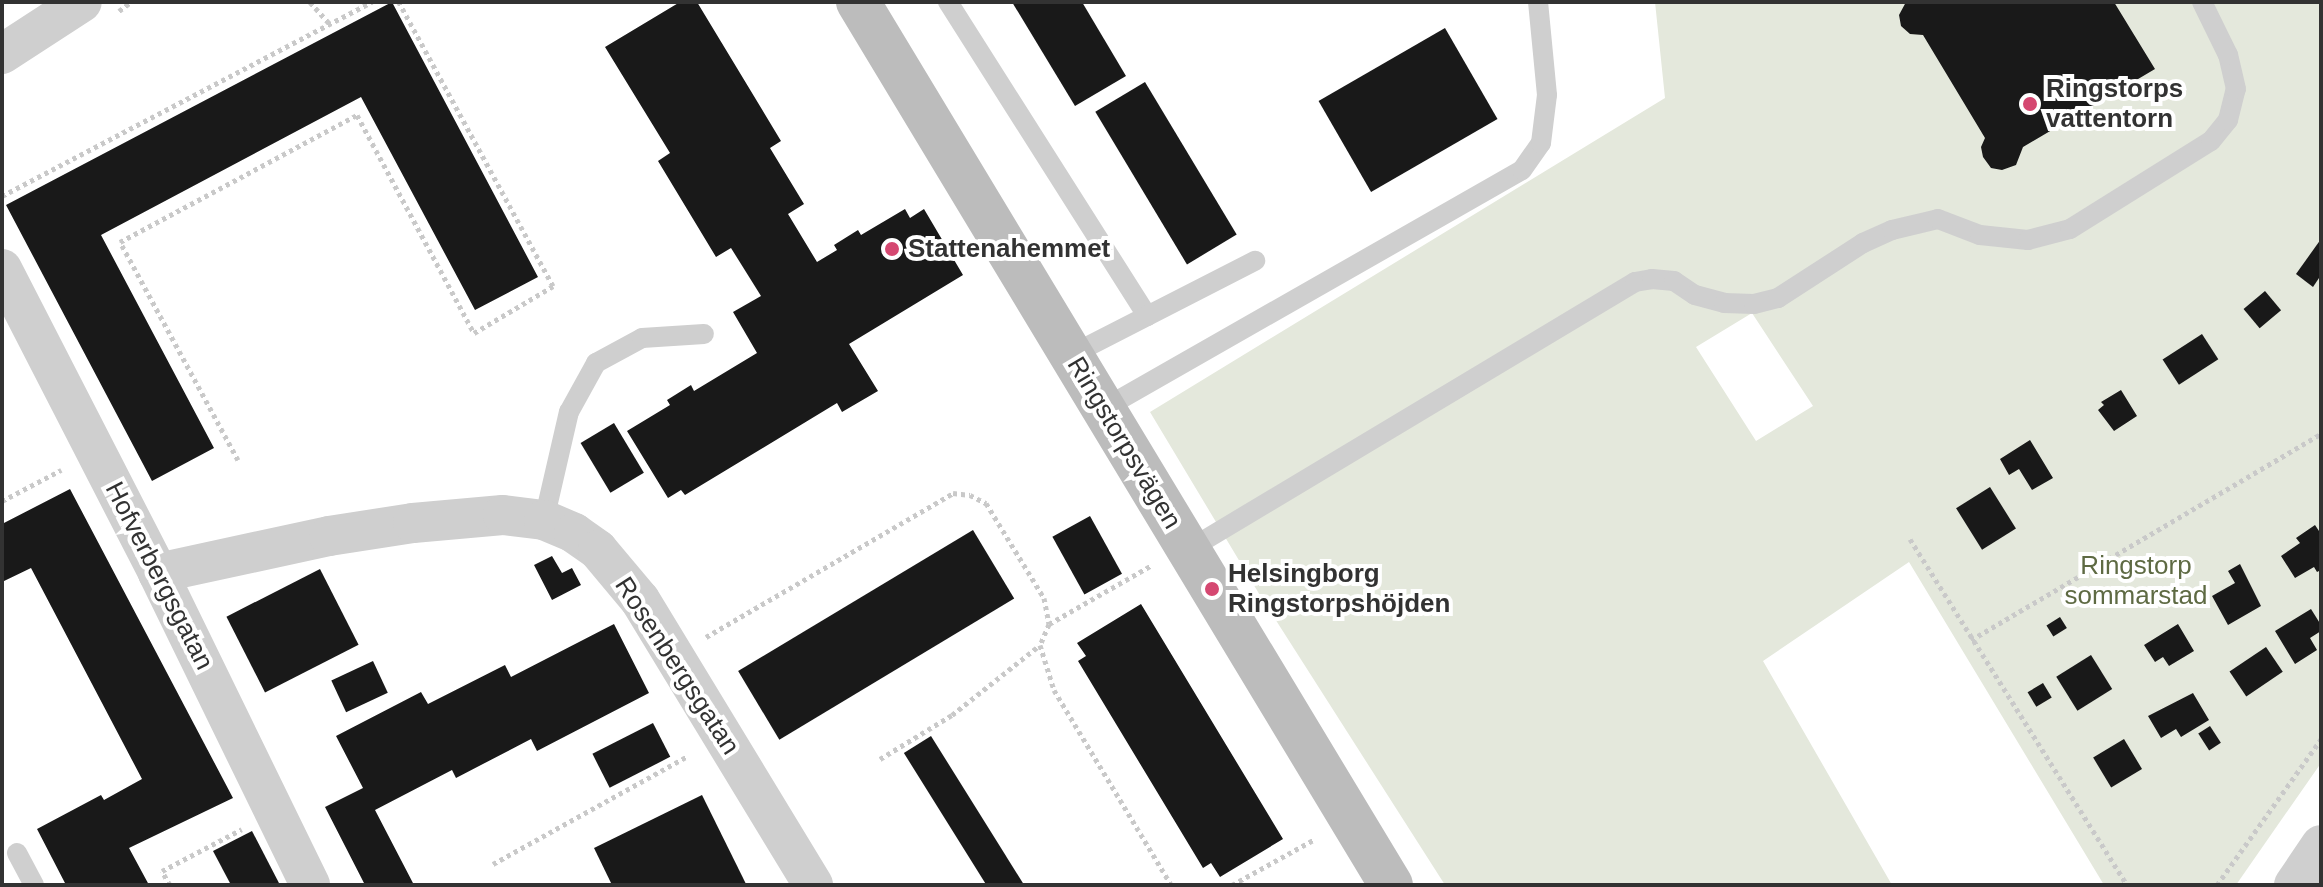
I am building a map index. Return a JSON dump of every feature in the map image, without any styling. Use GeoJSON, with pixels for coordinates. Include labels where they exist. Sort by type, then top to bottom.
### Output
{"type":"FeatureCollection","features":[{"type":"Feature","properties":{"kind":"street"},"geometry":{"type":"LineString","coordinates":[[2,54],[82,2]]}},
{"type":"Feature","properties":{"kind":"street","name":"Ringstorpsvägen"},"geometry":{"type":"LineString","coordinates":[[858,2],[1103,409],[1175,554],[1391,885]]}},
{"type":"Feature","properties":{"kind":"street","name":"Hofverbergsgatan"},"geometry":{"type":"LineString","coordinates":[[2,269],[158,573],[310,885]]}},
{"type":"Feature","properties":{"kind":"street","name":"Rosenbergsgatan"},"geometry":{"type":"LineString","coordinates":[[158,573],[329,536],[413,523],[503,515],[544,520],[574,533],[598,550],[640,600],[813,885]]}},
{"type":"Feature","properties":{"kind":"lane"},"geometry":{"type":"LineString","coordinates":[[948,2],[1147,316]]}},
{"type":"Feature","properties":{"kind":"lane"},"geometry":{"type":"LineString","coordinates":[[1103,409],[1522,170],[1541,143],[1547,95],[1538,2]]}},
{"type":"Feature","properties":{"kind":"lane"},"geometry":{"type":"LineString","coordinates":[[1175,554],[1635,282],[1674,281],[1695,295],[1724,303],[1754,304],[1778,298],[1863,243],[1892,230],[1938,219],[1980,235],[2028,240],[2070,229],[2211,141],[2228,120],[2236,89],[2228,55],[2202,2]]}},
{"type":"Feature","properties":{"kind":"lane"},"geometry":{"type":"LineString","coordinates":[[1071,355],[1255,261]]}},
{"type":"Feature","properties":{"kind":"lane"},"geometry":{"type":"LineString","coordinates":[[544,520],[569,412],[596,363],[642,338],[704,334]]}},
{"type":"Feature","properties":{"kind":"lane"},"geometry":{"type":"LineString","coordinates":[[17,853],[34,885]]}},
{"type":"Feature","properties":{"kind":"path"},"geometry":{"type":"LineString","coordinates":[[310,2],[330,24]]}},
{"type":"Feature","properties":{"kind":"path"},"geometry":{"type":"LineString","coordinates":[[2,196],[372,2]]}},
{"type":"Feature","properties":{"kind":"path"},"geometry":{"type":"LineString","coordinates":[[238,460],[120,242],[357,115],[474,333],[553,286],[399,2]]}},
{"type":"Feature","properties":{"kind":"path"},"geometry":{"type":"LineString","coordinates":[[1971,640],[2321,434]]}},
{"type":"Feature","properties":{"kind":"path"},"geometry":{"type":"LineString","coordinates":[[2,501],[70,465]]}},
{"type":"Feature","properties":{"kind":"path"},"geometry":{"type":"LineString","coordinates":[[674,656],[953,493],[970,495],[986,503],[1044,598],[1049,624],[1040,645],[952,715],[880,759]]}},
{"type":"Feature","properties":{"kind":"path"},"geometry":{"type":"LineString","coordinates":[[1910,539],[2127,885]]}},
{"type":"Feature","properties":{"kind":"path"},"geometry":{"type":"LineString","coordinates":[[1049,624],[1175,554]]}},
{"type":"Feature","properties":{"kind":"path"},"geometry":{"type":"LineString","coordinates":[[1040,645],[1054,690],[1171,885]]}},
{"type":"Feature","properties":{"kind":"path"},"geometry":{"type":"LineString","coordinates":[[493,864],[723,737]]}},
{"type":"Feature","properties":{"kind":"path"},"geometry":{"type":"LineString","coordinates":[[2217,885],[2321,739]]}},
{"type":"Feature","properties":{"kind":"path"},"geometry":{"type":"LineString","coordinates":[[170,885],[162,871],[274,811]]}},
{"type":"Feature","properties":{"kind":"path"},"geometry":{"type":"LineString","coordinates":[[1232,885],[1326,834]]}},
{"type":"Feature","properties":{"kind":"green space","name":"Ringstorp sommarstad"},"geometry":{"type":"Polygon","coordinates":[[[1655,2],[2321,2],[2321,763],[2236,885],[2104,885],[1909,562],[1763,661],[1892,885],[1445,885],[1261,597],[1150,412],[1665,98],[1655,2]],[[1752,313],[1696,347],[1756,441],[1813,406],[1752,313]]]}},
{"type":"Feature","properties":{"kind":"building"},"geometry":{"type":"Polygon","coordinates":[[[392,2],[538,277],[475,310],[361,97],[101,235],[214,448],[152,481],[6,205],[392,2]]]}},
{"type":"Feature","properties":{"kind":"building","name":"Stattenahemmet"},"geometry":{"type":"Polygon","coordinates":[[[680,2],[697,2],[781,141],[770,148],[804,204],[788,214],[817,262],[837,250],[834,245],[858,230],[861,235],[905,209],[910,218],[924,209],[963,275],[849,344],[878,391],[842,412],[837,403],[685,495],[681,490],[668,498],[627,431],[670,405],[667,400],[691,385],[694,391],[757,353],[733,312],[761,296],[731,248],[716,257],[658,161],[670,153],[605,47],[680,2]]]}},
{"type":"Feature","properties":{"kind":"building"},"geometry":{"type":"Polygon","coordinates":[[[1012,2],[1082,2],[1126,76],[1075,106],[1012,2]]]}},
{"type":"Feature","properties":{"kind":"building","name":"Ringstorps vattentorn"},"geometry":{"type":"Polygon","coordinates":[[[1906,2],[2114,2],[2155,69],[2023,147],[2016,165],[2002,170],[1991,168],[1983,157],[1981,147],[1985,138],[1923,35],[1910,34],[1901,26],[1899,15],[1906,2]]]}},
{"type":"Feature","properties":{"kind":"building"},"geometry":{"type":"Polygon","coordinates":[[[1445,28],[1498,119],[1371,192],[1319,101],[1445,28]]]}},
{"type":"Feature","properties":{"kind":"building"},"geometry":{"type":"Polygon","coordinates":[[[1145,82],[1237,235],[1187,264],[1095,112],[1145,82]]]}},
{"type":"Feature","properties":{"kind":"building"},"geometry":{"type":"Polygon","coordinates":[[[2321,239],[2321,275],[2313,287],[2296,274],[2321,239]]]}},
{"type":"Feature","properties":{"kind":"building"},"geometry":{"type":"Polygon","coordinates":[[[2265,291],[2281,310],[2260,328],[2244,309],[2265,291]]]}},
{"type":"Feature","properties":{"kind":"building"},"geometry":{"type":"Polygon","coordinates":[[[2202,334],[2218,359],[2179,385],[2163,360],[2202,334]]]}},
{"type":"Feature","properties":{"kind":"building"},"geometry":{"type":"Polygon","coordinates":[[[2121,390],[2137,416],[2114,431],[2098,410],[2104,405],[2101,402],[2121,390]]]}},
{"type":"Feature","properties":{"kind":"building"},"geometry":{"type":"Polygon","coordinates":[[[614,423],[644,473],[610,493],[581,443],[614,423]]]}},
{"type":"Feature","properties":{"kind":"building"},"geometry":{"type":"Polygon","coordinates":[[[2030,440],[2053,478],[2032,490],[2019,469],[2009,475],[2000,459],[2030,440]]]}},
{"type":"Feature","properties":{"kind":"building"},"geometry":{"type":"Polygon","coordinates":[[[1990,487],[2016,529],[1982,550],[1956,508],[1990,487]]]}},
{"type":"Feature","properties":{"kind":"building"},"geometry":{"type":"Polygon","coordinates":[[[70,489],[233,798],[129,848],[149,885],[66,885],[37,829],[101,795],[104,800],[142,779],[31,568],[2,582],[2,524],[70,489]]]}},
{"type":"Feature","properties":{"kind":"building"},"geometry":{"type":"Polygon","coordinates":[[[1090,516],[1122,574],[1084,595],[1052,537],[1090,516]]]}},
{"type":"Feature","properties":{"kind":"building"},"geometry":{"type":"Polygon","coordinates":[[[2315,525],[2321,534],[2321,570],[2317,572],[2314,567],[2295,578],[2281,556],[2300,543],[2296,538],[2315,525]]]}},
{"type":"Feature","properties":{"kind":"building"},"geometry":{"type":"Polygon","coordinates":[[[973,530],[1014,599],[779,740],[738,671],[973,530]]]}},
{"type":"Feature","properties":{"kind":"building"},"geometry":{"type":"Polygon","coordinates":[[[552,556],[562,573],[572,568],[581,585],[552,600],[534,565],[552,556]]]}},
{"type":"Feature","properties":{"kind":"building"},"geometry":{"type":"Polygon","coordinates":[[[2240,564],[2261,606],[2228,625],[2212,596],[2235,583],[2228,571],[2240,564]]]}},
{"type":"Feature","properties":{"kind":"building"},"geometry":{"type":"Polygon","coordinates":[[[320,569],[359,645],[265,692],[226,617],[320,569]]]}},
{"type":"Feature","properties":{"kind":"building"},"geometry":{"type":"Polygon","coordinates":[[[1141,604],[1283,839],[1220,877],[1211,863],[1203,868],[1078,661],[1086,656],[1077,643],[1141,604]]]}},
{"type":"Feature","properties":{"kind":"building"},"geometry":{"type":"Polygon","coordinates":[[[2311,609],[2321,625],[2321,631],[2310,638],[2317,650],[2295,664],[2275,631],[2311,609]]]}},
{"type":"Feature","properties":{"kind":"building"},"geometry":{"type":"Polygon","coordinates":[[[2060,617],[2067,628],[2053,637],[2046,625],[2060,617]]]}},
{"type":"Feature","properties":{"kind":"building"},"geometry":{"type":"Polygon","coordinates":[[[614,624],[649,693],[537,751],[531,739],[456,778],[452,770],[375,810],[414,885],[365,885],[325,807],[363,788],[336,736],[421,692],[428,704],[505,665],[511,677],[614,624]]]}},
{"type":"Feature","properties":{"kind":"building"},"geometry":{"type":"Polygon","coordinates":[[[2178,624],[2194,651],[2169,666],[2163,657],[2155,662],[2144,645],[2178,624]]]}},
{"type":"Feature","properties":{"kind":"building"},"geometry":{"type":"Polygon","coordinates":[[[2266,647],[2283,672],[2246,696],[2230,672],[2266,647]]]}},
{"type":"Feature","properties":{"kind":"building"},"geometry":{"type":"Polygon","coordinates":[[[2091,655],[2112,689],[2077,711],[2056,677],[2091,655]]]}},
{"type":"Feature","properties":{"kind":"building"},"geometry":{"type":"Polygon","coordinates":[[[373,661],[388,693],[346,712],[331,680],[373,661]]]}},
{"type":"Feature","properties":{"kind":"building"},"geometry":{"type":"Polygon","coordinates":[[[2043,683],[2052,698],[2036,707],[2028,692],[2043,683]]]}},
{"type":"Feature","properties":{"kind":"building"},"geometry":{"type":"Polygon","coordinates":[[[2193,693],[2209,720],[2181,737],[2176,729],[2161,738],[2148,716],[2193,693]]]}},
{"type":"Feature","properties":{"kind":"building"},"geometry":{"type":"Polygon","coordinates":[[[653,723],[670,757],[610,788],[592,754],[653,723]]]}},
{"type":"Feature","properties":{"kind":"building"},"geometry":{"type":"Polygon","coordinates":[[[2210,726],[2221,743],[2209,750],[2198,734],[2210,726]]]}},
{"type":"Feature","properties":{"kind":"building"},"geometry":{"type":"Polygon","coordinates":[[[931,736],[1024,885],[986,885],[904,753],[931,736]]]}},
{"type":"Feature","properties":{"kind":"building"},"geometry":{"type":"Polygon","coordinates":[[[2124,739],[2142,769],[2111,788],[2093,758],[2124,739]]]}},
{"type":"Feature","properties":{"kind":"building"},"geometry":{"type":"Polygon","coordinates":[[[702,795],[746,884],[612,885],[594,848],[702,795]]]}},
{"type":"Feature","properties":{"kind":"building"},"geometry":{"type":"Polygon","coordinates":[[[252,831],[280,885],[231,885],[213,851],[252,831]]]}},
{"type":"Feature","properties":{"kind":"place","name":"Ringstorps vattentorn"},"geometry":{"type":"Point","coordinates":[2030,104]}},
{"type":"Feature","properties":{"kind":"place","name":"Stattenahemmet"},"geometry":{"type":"Point","coordinates":[892,249]}},
{"type":"Feature","properties":{"kind":"place","name":"Helsingborg Ringstorpshöjden"},"geometry":{"type":"Point","coordinates":[1212,589]}}]}
